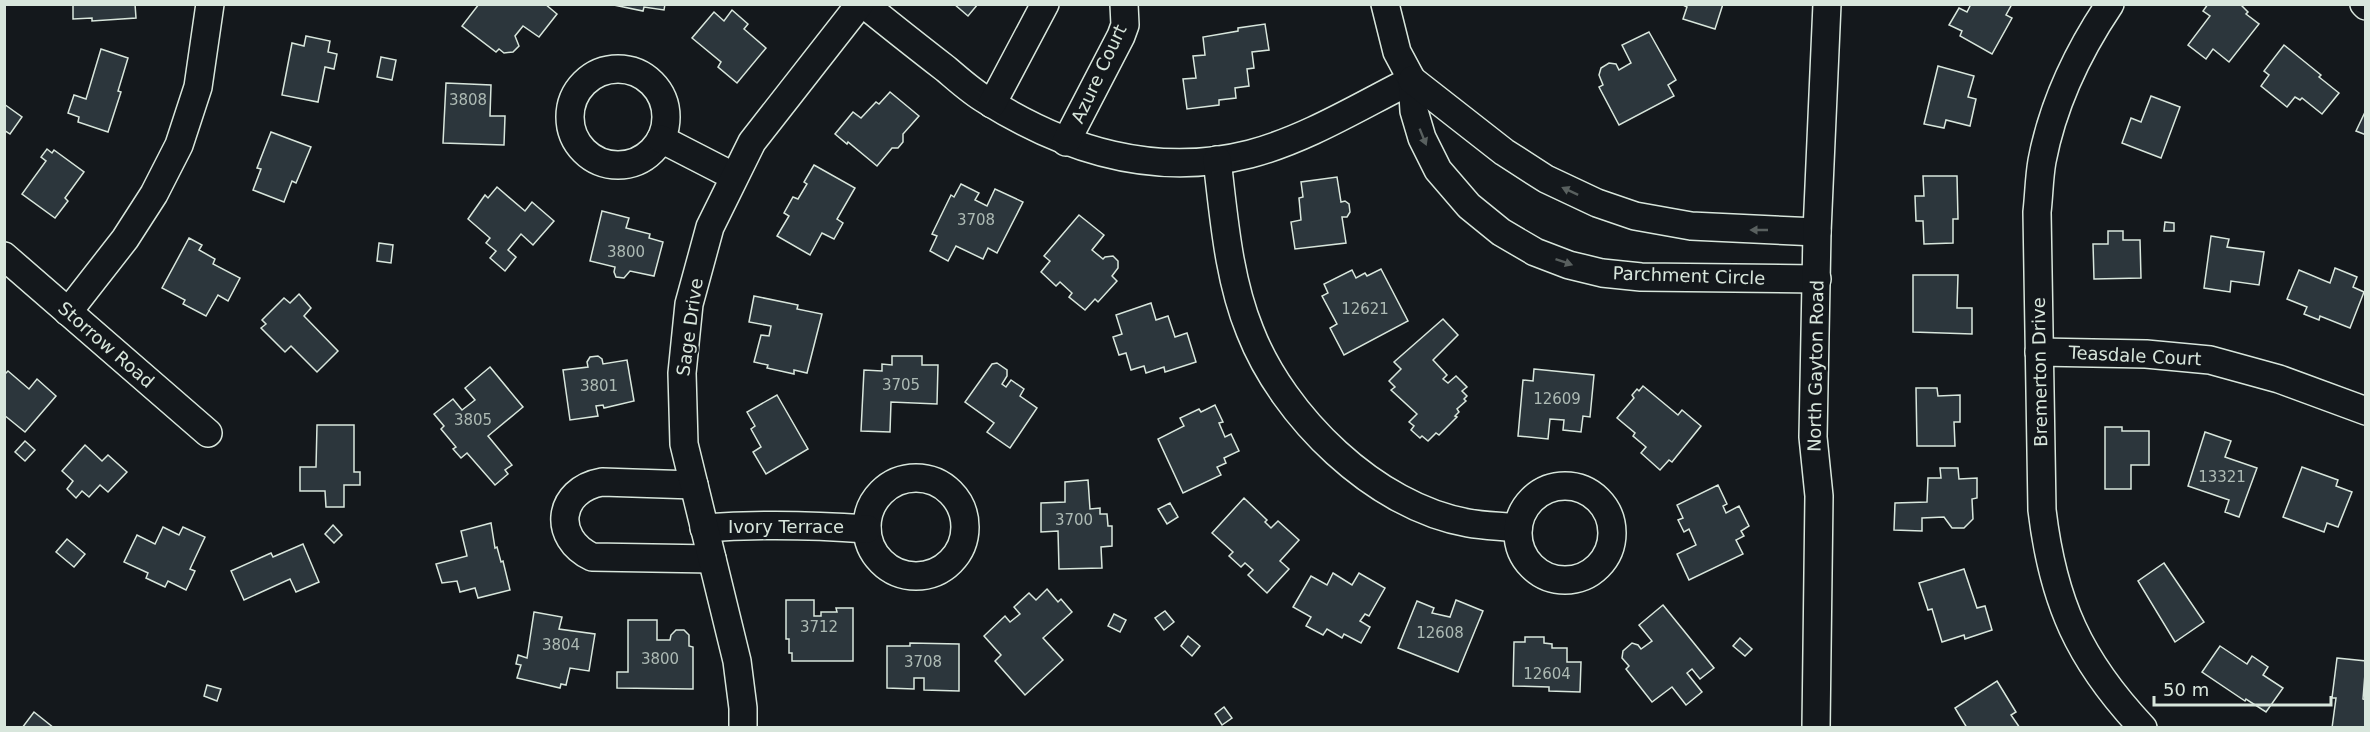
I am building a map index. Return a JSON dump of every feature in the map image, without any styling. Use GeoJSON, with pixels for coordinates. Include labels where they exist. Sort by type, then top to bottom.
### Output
{"type":"FeatureCollection","features":[{"type":"Feature","properties":{"kind":"street"},"geometry":{"type":"LineString","coordinates":[[68,312],[125,239],[154,194],[179,145],[198,87],[210,4]]}},
{"type":"Feature","properties":{"kind":"street"},"geometry":{"type":"LineString","coordinates":[[862,4],[992,104],[1033,127],[1066,142],[1115,157],[1142,161],[1195,163],[1251,154],[1302,135],[1412,80]]}},
{"type":"Feature","properties":{"kind":"street","name":"Sage Drive"},"geometry":{"type":"LineString","coordinates":[[743,728],[744,708],[737,661],[684,444],[682,373],[689,304],[710,227],[733,176],[752,142],[862,4]]}},
{"type":"Feature","properties":{"kind":"street"},"geometry":{"type":"LineString","coordinates":[[992,104],[1045,4]]}},
{"type":"Feature","properties":{"kind":"street","name":"Azure Court"},"geometry":{"type":"LineString","coordinates":[[1066,142],[1121,36],[1125,26],[1124,4]]}},
{"type":"Feature","properties":{"kind":"street","name":"Parchment Circle"},"geometry":{"type":"LineString","coordinates":[[1385,4],[1397,52],[1412,80],[1504,152],[1546,179],[1597,203],[1635,216],[1691,226],[1817,232]]}},
{"type":"Feature","properties":{"kind":"street","name":"North Gayton Road"},"geometry":{"type":"LineString","coordinates":[[1816,728],[1820,496],[1813,437],[1817,232],[1827,4]]}},
{"type":"Feature","properties":{"kind":"street","name":"Bremerton Drive"},"geometry":{"type":"LineString","coordinates":[[2110,4],[2086,39],[2067,77],[2052,121],[2042,163],[2037,212],[2042,510],[2054,582],[2073,631],[2115,698],[2143,728]]}},
{"type":"Feature","properties":{"kind":"street","name":"Parchment Circle"},"geometry":{"type":"LineString","coordinates":[[1412,80],[1414,111],[1422,138],[1438,170],[1468,206],[1501,232],[1535,252],[1569,265],[1641,277],[1817,279]]}},
{"type":"Feature","properties":{"kind":"street"},"geometry":{"type":"LineString","coordinates":[[661,139],[733,176]]}},
{"type":"Feature","properties":{"kind":"street"},"geometry":{"type":"LineString","coordinates":[[1217,160],[1229,250],[1237,290],[1250,331],[1270,372],[1291,405],[1339,456],[1385,489],[1443,516],[1467,523],[1518,528]]}},
{"type":"Feature","properties":{"kind":"street","name":"Storrow Road"},"geometry":{"type":"LineString","coordinates":[[4,256],[208,433]]}},
{"type":"Feature","properties":{"kind":"street","name":"Teasdale Court"},"geometry":{"type":"LineString","coordinates":[[2039,352],[2146,354],[2210,360],[2279,378],[2366,411]]}},
{"type":"Feature","properties":{"kind":"street"},"geometry":{"type":"LineString","coordinates":[[694,485],[602,482],[590,484],[579,490],[571,499],[566,510],[567,534],[581,552],[592,557],[712,560]]}},
{"type":"Feature","properties":{"kind":"street","name":"Ivory Terrace"},"geometry":{"type":"LineString","coordinates":[[704,528],[755,524],[867,529]]}},
{"type":"Feature","properties":{"kind":"building"},"geometry":{"type":"Polygon","coordinates":[[[73,4],[135,4],[136,18],[92,21],[92,18],[73,19],[73,4]]]}},
{"type":"Feature","properties":{"kind":"building"},"geometry":{"type":"Polygon","coordinates":[[[479,4],[545,4],[557,14],[539,37],[523,26],[515,36],[519,46],[513,52],[504,53],[499,49],[496,52],[462,26],[479,4]]]}},
{"type":"Feature","properties":{"kind":"building"},"geometry":{"type":"Polygon","coordinates":[[[609,4],[665,4],[664,10],[644,7],[643,11],[609,4]]]}},
{"type":"Feature","properties":{"kind":"building"},"geometry":{"type":"Polygon","coordinates":[[[954,4],[978,4],[968,16],[954,4]]]}},
{"type":"Feature","properties":{"kind":"building"},"geometry":{"type":"Polygon","coordinates":[[[1681,4],[1723,4],[1715,29],[1683,19],[1687,7],[1681,4]]]}},
{"type":"Feature","properties":{"kind":"building"},"geometry":{"type":"Polygon","coordinates":[[[1971,4],[2012,4],[2006,15],[2012,18],[1992,54],[1960,36],[1962,31],[1949,25],[1959,8],[1967,12],[1971,4]]]}},
{"type":"Feature","properties":{"kind":"building"},"geometry":{"type":"Polygon","coordinates":[[[2208,4],[2240,4],[2248,12],[2246,14],[2259,24],[2229,62],[2213,49],[2206,59],[2188,45],[2210,16],[2203,11],[2208,4]]]}},
{"type":"Feature","properties":{"kind":"building"},"geometry":{"type":"Polygon","coordinates":[[[732,10],[748,24],[744,29],[766,48],[737,83],[718,67],[721,62],[692,38],[714,12],[724,21],[732,10]]]}},
{"type":"Feature","properties":{"kind":"building"},"geometry":{"type":"Polygon","coordinates":[[[1265,24],[1269,50],[1252,52],[1254,68],[1247,69],[1249,86],[1235,88],[1236,98],[1219,100],[1219,105],[1187,109],[1183,79],[1196,78],[1193,56],[1205,55],[1203,37],[1265,24]]]}},
{"type":"Feature","properties":{"kind":"building"},"geometry":{"type":"Polygon","coordinates":[[[1649,32],[1676,80],[1668,85],[1674,96],[1619,125],[1599,87],[1603,85],[1599,75],[1601,68],[1609,63],[1616,64],[1619,70],[1631,63],[1622,45],[1649,32]]]}},
{"type":"Feature","properties":{"kind":"building"},"geometry":{"type":"Polygon","coordinates":[[[306,36],[330,41],[328,52],[337,54],[334,69],[325,67],[318,102],[282,95],[292,43],[304,46],[306,36]]]}},
{"type":"Feature","properties":{"kind":"building"},"geometry":{"type":"Polygon","coordinates":[[[2284,45],[2339,93],[2322,114],[2302,98],[2300,100],[2295,97],[2287,107],[2261,86],[2269,75],[2264,71],[2284,45]]]}},
{"type":"Feature","properties":{"kind":"building"},"geometry":{"type":"Polygon","coordinates":[[[101,49],[128,58],[118,91],[121,92],[108,132],[78,122],[79,117],[68,113],[74,95],[86,99],[101,49]]]}},
{"type":"Feature","properties":{"kind":"building"},"geometry":{"type":"Polygon","coordinates":[[[381,57],[396,60],[392,80],[377,77],[381,57]]]}},
{"type":"Feature","properties":{"kind":"building"},"geometry":{"type":"Polygon","coordinates":[[[1938,66],[1974,76],[1968,97],[1976,99],[1970,126],[1946,120],[1944,128],[1924,124],[1938,66]]]}},
{"type":"Feature","properties":{"kind":"building"},"geometry":{"type":"Polygon","coordinates":[[[446,83],[491,85],[490,116],[505,116],[504,145],[443,143],[446,83]]]}},
{"type":"Feature","properties":{"kind":"building"},"geometry":{"type":"Polygon","coordinates":[[[890,92],[919,116],[903,134],[903,142],[898,148],[892,148],[877,166],[835,134],[853,112],[861,118],[876,102],[879,104],[890,92]]]}},
{"type":"Feature","properties":{"kind":"building"},"geometry":{"type":"Polygon","coordinates":[[[2151,96],[2180,107],[2161,158],[2122,143],[2131,118],[2141,122],[2151,96]]]}},
{"type":"Feature","properties":{"kind":"building"},"geometry":{"type":"Polygon","coordinates":[[[4,104],[22,117],[10,134],[4,130],[4,104]]]}},
{"type":"Feature","properties":{"kind":"building"},"geometry":{"type":"Polygon","coordinates":[[[2366,110],[2366,135],[2356,131],[2366,110]]]}},
{"type":"Feature","properties":{"kind":"building"},"geometry":{"type":"Polygon","coordinates":[[[271,132],[311,147],[296,183],[292,181],[284,202],[253,190],[261,169],[257,168],[271,132]]]}},
{"type":"Feature","properties":{"kind":"building"},"geometry":{"type":"Polygon","coordinates":[[[47,149],[52,153],[54,150],[84,172],[65,198],[68,201],[55,218],[22,194],[46,161],[41,157],[47,149]]]}},
{"type":"Feature","properties":{"kind":"building"},"geometry":{"type":"Polygon","coordinates":[[[814,165],[855,188],[837,219],[843,223],[834,239],[822,233],[810,255],[777,236],[789,216],[784,213],[793,197],[798,199],[807,184],[804,182],[814,165]]]}},
{"type":"Feature","properties":{"kind":"building"},"geometry":{"type":"Polygon","coordinates":[[[1923,176],[1957,176],[1958,219],[1953,219],[1953,243],[1924,244],[1923,221],[1916,221],[1915,196],[1924,196],[1923,176]]]}},
{"type":"Feature","properties":{"kind":"building"},"geometry":{"type":"Polygon","coordinates":[[[1337,177],[1341,202],[1345,201],[1349,204],[1350,212],[1347,217],[1342,217],[1346,243],[1295,249],[1291,222],[1301,220],[1299,198],[1303,197],[1301,182],[1337,177]]]}},
{"type":"Feature","properties":{"kind":"building"},"geometry":{"type":"Polygon","coordinates":[[[961,184],[979,193],[975,200],[987,206],[995,189],[1023,202],[997,253],[988,248],[983,259],[956,246],[948,261],[930,251],[937,236],[932,234],[951,195],[954,197],[961,184]]]}},
{"type":"Feature","properties":{"kind":"building"},"geometry":{"type":"Polygon","coordinates":[[[497,187],[525,211],[532,202],[554,221],[533,245],[521,234],[508,250],[516,257],[505,271],[490,258],[496,251],[486,243],[490,238],[468,219],[485,195],[488,198],[497,187]]]}},
{"type":"Feature","properties":{"kind":"building"},"geometry":{"type":"Polygon","coordinates":[[[602,211],[629,218],[626,228],[650,234],[649,238],[663,242],[654,276],[630,271],[624,278],[616,277],[615,267],[590,261],[602,211]]]}},
{"type":"Feature","properties":{"kind":"building"},"geometry":{"type":"Polygon","coordinates":[[[1079,215],[1104,235],[1092,250],[1103,259],[1113,256],[1118,261],[1118,268],[1112,276],[1117,281],[1098,302],[1095,299],[1085,310],[1069,297],[1072,293],[1060,282],[1056,286],[1041,272],[1050,261],[1044,256],[1079,215]]]}},
{"type":"Feature","properties":{"kind":"building"},"geometry":{"type":"Polygon","coordinates":[[[2165,222],[2174,223],[2174,231],[2164,231],[2165,222]]]}},
{"type":"Feature","properties":{"kind":"building"},"geometry":{"type":"Polygon","coordinates":[[[2108,231],[2123,231],[2123,240],[2140,240],[2141,278],[2094,279],[2093,244],[2108,244],[2108,231]]]}},
{"type":"Feature","properties":{"kind":"building"},"geometry":{"type":"Polygon","coordinates":[[[2211,236],[2229,239],[2227,247],[2264,252],[2259,285],[2231,281],[2230,292],[2204,288],[2211,236]]]}},
{"type":"Feature","properties":{"kind":"building"},"geometry":{"type":"Polygon","coordinates":[[[189,238],[202,245],[199,250],[215,259],[213,264],[240,278],[228,301],[218,295],[206,316],[183,304],[185,300],[162,288],[189,238]]]}},
{"type":"Feature","properties":{"kind":"building"},"geometry":{"type":"Polygon","coordinates":[[[379,243],[393,245],[391,263],[377,261],[379,243]]]}},
{"type":"Feature","properties":{"kind":"building"},"geometry":{"type":"Polygon","coordinates":[[[2335,268],[2357,277],[2353,287],[2364,292],[2350,328],[2320,316],[2319,320],[2304,314],[2307,307],[2287,299],[2299,270],[2330,283],[2335,268]]]}},
{"type":"Feature","properties":{"kind":"building"},"geometry":{"type":"Polygon","coordinates":[[[1381,269],[1408,321],[1344,355],[1330,328],[1337,324],[1322,296],[1328,293],[1324,284],[1352,270],[1356,278],[1365,273],[1367,276],[1381,269]]]}},
{"type":"Feature","properties":{"kind":"building"},"geometry":{"type":"Polygon","coordinates":[[[1913,275],[1958,275],[1957,308],[1972,308],[1972,334],[1913,332],[1913,275]]]}},
{"type":"Feature","properties":{"kind":"building"},"geometry":{"type":"Polygon","coordinates":[[[299,294],[311,308],[304,316],[338,351],[317,372],[291,346],[285,352],[261,328],[266,324],[262,320],[284,298],[290,303],[299,294]]]}},
{"type":"Feature","properties":{"kind":"building"},"geometry":{"type":"Polygon","coordinates":[[[754,296],[798,305],[797,309],[822,314],[807,373],[794,370],[794,374],[767,368],[768,365],[754,362],[761,335],[769,336],[771,326],[749,322],[754,296]]]}},
{"type":"Feature","properties":{"kind":"building"},"geometry":{"type":"Polygon","coordinates":[[[1151,303],[1156,320],[1168,316],[1175,337],[1187,333],[1196,362],[1165,372],[1164,367],[1146,373],[1144,366],[1131,370],[1126,353],[1119,355],[1113,337],[1122,334],[1116,315],[1151,303]]]}},
{"type":"Feature","properties":{"kind":"building"},"geometry":{"type":"Polygon","coordinates":[[[1443,319],[1458,335],[1433,360],[1447,375],[1443,379],[1448,383],[1456,376],[1467,387],[1462,391],[1467,396],[1464,399],[1466,401],[1457,409],[1459,412],[1455,416],[1457,417],[1439,435],[1436,433],[1428,441],[1422,436],[1420,438],[1411,430],[1414,426],[1409,422],[1417,414],[1391,390],[1395,387],[1389,381],[1401,369],[1394,362],[1443,319]]]}},
{"type":"Feature","properties":{"kind":"building"},"geometry":{"type":"Polygon","coordinates":[[[598,356],[602,359],[603,364],[627,360],[634,401],[604,408],[603,405],[596,406],[598,416],[570,420],[563,370],[588,367],[587,362],[590,357],[598,356]]]}},
{"type":"Feature","properties":{"kind":"building"},"geometry":{"type":"Polygon","coordinates":[[[892,356],[922,356],[922,365],[938,365],[937,404],[891,402],[890,432],[861,431],[864,370],[882,371],[882,364],[892,365],[892,356]]]}},
{"type":"Feature","properties":{"kind":"building"},"geometry":{"type":"Polygon","coordinates":[[[997,363],[1007,370],[1007,376],[1002,384],[1006,387],[1011,380],[1024,389],[1020,396],[1037,408],[1010,448],[987,432],[994,423],[965,402],[992,364],[997,363]]]}},
{"type":"Feature","properties":{"kind":"building"},"geometry":{"type":"Polygon","coordinates":[[[490,367],[523,407],[488,436],[512,465],[505,470],[508,474],[495,485],[467,453],[461,458],[453,449],[456,447],[441,429],[444,426],[434,414],[453,399],[462,410],[475,400],[465,388],[490,367]]]}},
{"type":"Feature","properties":{"kind":"building"},"geometry":{"type":"Polygon","coordinates":[[[1534,369],[1594,375],[1590,417],[1583,416],[1581,432],[1563,430],[1564,420],[1550,419],[1548,439],[1518,436],[1523,380],[1533,381],[1534,369]]]}},
{"type":"Feature","properties":{"kind":"building"},"geometry":{"type":"Polygon","coordinates":[[[8,371],[29,389],[37,379],[56,396],[25,432],[4,415],[4,375],[8,371]]]}},
{"type":"Feature","properties":{"kind":"building"},"geometry":{"type":"Polygon","coordinates":[[[1643,386],[1678,415],[1682,410],[1701,426],[1672,462],[1669,460],[1660,470],[1641,453],[1646,447],[1633,436],[1635,433],[1617,418],[1634,398],[1632,395],[1643,386]]]}},
{"type":"Feature","properties":{"kind":"building"},"geometry":{"type":"Polygon","coordinates":[[[1916,388],[1937,388],[1938,396],[1960,395],[1960,422],[1954,422],[1955,446],[1917,446],[1916,388]]]}},
{"type":"Feature","properties":{"kind":"building"},"geometry":{"type":"Polygon","coordinates":[[[777,395],[808,449],[766,474],[753,452],[761,447],[751,429],[755,426],[747,412],[777,395]]]}},
{"type":"Feature","properties":{"kind":"building"},"geometry":{"type":"Polygon","coordinates":[[[1215,405],[1223,422],[1219,423],[1225,437],[1231,434],[1239,451],[1224,458],[1226,463],[1217,467],[1221,475],[1183,493],[1158,439],[1184,426],[1180,418],[1199,409],[1201,412],[1215,405]]]}},
{"type":"Feature","properties":{"kind":"building"},"geometry":{"type":"Polygon","coordinates":[[[317,425],[354,425],[354,472],[360,472],[360,485],[344,485],[344,507],[326,507],[325,491],[300,491],[300,467],[316,467],[317,425]]]}},
{"type":"Feature","properties":{"kind":"building"},"geometry":{"type":"Polygon","coordinates":[[[2105,427],[2122,427],[2122,431],[2149,431],[2149,465],[2131,465],[2131,489],[2105,489],[2105,427]]]}},
{"type":"Feature","properties":{"kind":"building"},"geometry":{"type":"Polygon","coordinates":[[[2205,432],[2231,441],[2225,457],[2257,468],[2239,517],[2225,512],[2229,500],[2188,486],[2205,432]]]}},
{"type":"Feature","properties":{"kind":"building"},"geometry":{"type":"Polygon","coordinates":[[[25,441],[35,450],[25,461],[15,452],[25,441]]]}},
{"type":"Feature","properties":{"kind":"building"},"geometry":{"type":"Polygon","coordinates":[[[85,445],[102,461],[108,455],[127,472],[108,492],[100,485],[89,497],[82,491],[76,498],[67,489],[73,481],[62,471],[85,445]]]}},
{"type":"Feature","properties":{"kind":"building"},"geometry":{"type":"Polygon","coordinates":[[[2302,467],[2338,480],[2336,486],[2352,492],[2338,527],[2327,523],[2324,532],[2283,517],[2302,467]]]}},
{"type":"Feature","properties":{"kind":"building"},"geometry":{"type":"Polygon","coordinates":[[[1940,468],[1958,468],[1959,479],[1977,478],[1977,498],[1972,499],[1973,519],[1964,528],[1952,528],[1944,517],[1922,518],[1922,531],[1894,530],[1895,503],[1927,502],[1928,478],[1941,478],[1940,468]]]}},
{"type":"Feature","properties":{"kind":"building"},"geometry":{"type":"Polygon","coordinates":[[[1088,480],[1090,509],[1100,508],[1100,514],[1107,514],[1108,526],[1112,526],[1112,546],[1101,547],[1102,568],[1059,569],[1058,531],[1041,532],[1041,503],[1065,502],[1065,482],[1088,480]]]}},
{"type":"Feature","properties":{"kind":"building"},"geometry":{"type":"Polygon","coordinates":[[[1718,485],[1727,504],[1723,506],[1726,513],[1739,506],[1749,526],[1741,531],[1744,536],[1736,540],[1743,554],[1689,580],[1677,554],[1696,545],[1689,529],[1684,532],[1678,520],[1683,518],[1677,505],[1718,485]]]}},
{"type":"Feature","properties":{"kind":"building"},"geometry":{"type":"Polygon","coordinates":[[[1244,498],[1267,520],[1265,522],[1271,528],[1278,521],[1299,540],[1280,561],[1289,569],[1267,593],[1248,575],[1253,570],[1245,563],[1241,567],[1229,556],[1233,552],[1212,533],[1244,498]]]}},
{"type":"Feature","properties":{"kind":"building"},"geometry":{"type":"Polygon","coordinates":[[[1170,503],[1178,517],[1167,524],[1158,509],[1170,503]]]}},
{"type":"Feature","properties":{"kind":"building"},"geometry":{"type":"Polygon","coordinates":[[[491,523],[495,548],[497,547],[501,562],[503,561],[510,590],[478,598],[475,588],[460,592],[457,581],[442,583],[436,564],[467,556],[461,531],[491,523]]]}},
{"type":"Feature","properties":{"kind":"building"},"geometry":{"type":"Polygon","coordinates":[[[333,525],[342,535],[334,543],[325,534],[333,525]]]}},
{"type":"Feature","properties":{"kind":"building"},"geometry":{"type":"Polygon","coordinates":[[[163,527],[179,535],[183,527],[205,537],[190,569],[195,571],[186,590],[168,581],[165,587],[146,578],[148,573],[124,562],[137,535],[155,544],[163,527]]]}},
{"type":"Feature","properties":{"kind":"building"},"geometry":{"type":"Polygon","coordinates":[[[67,539],[85,554],[74,567],[56,552],[67,539]]]}},
{"type":"Feature","properties":{"kind":"building"},"geometry":{"type":"Polygon","coordinates":[[[303,544],[319,582],[296,592],[290,579],[244,600],[231,571],[271,553],[273,557],[303,544]]]}},
{"type":"Feature","properties":{"kind":"building"},"geometry":{"type":"Polygon","coordinates":[[[2164,563],[2204,622],[2175,642],[2138,581],[2164,563]]]}},
{"type":"Feature","properties":{"kind":"building"},"geometry":{"type":"Polygon","coordinates":[[[1964,569],[1977,608],[1985,606],[1992,630],[1965,639],[1964,635],[1942,642],[1932,609],[1928,610],[1919,583],[1964,569]]]}},
{"type":"Feature","properties":{"kind":"building"},"geometry":{"type":"Polygon","coordinates":[[[1333,573],[1352,585],[1359,573],[1385,588],[1369,616],[1365,614],[1360,621],[1370,627],[1361,643],[1344,634],[1342,638],[1327,629],[1323,635],[1306,626],[1311,617],[1293,607],[1311,576],[1327,585],[1333,573]]]}},
{"type":"Feature","properties":{"kind":"building"},"geometry":{"type":"Polygon","coordinates":[[[1047,589],[1058,602],[1061,599],[1072,612],[1043,638],[1063,660],[1025,695],[995,661],[1001,655],[984,636],[1005,616],[1010,622],[1020,614],[1014,607],[1029,593],[1036,600],[1047,589]]]}},
{"type":"Feature","properties":{"kind":"building"},"geometry":{"type":"Polygon","coordinates":[[[786,600],[814,600],[814,616],[821,616],[821,612],[837,612],[836,608],[853,608],[853,661],[792,661],[792,653],[789,653],[789,639],[786,639],[786,600]]]}},
{"type":"Feature","properties":{"kind":"building"},"geometry":{"type":"Polygon","coordinates":[[[1456,600],[1483,611],[1458,672],[1398,648],[1417,601],[1434,608],[1432,613],[1450,617],[1456,600]]]}},
{"type":"Feature","properties":{"kind":"building"},"geometry":{"type":"Polygon","coordinates":[[[1663,605],[1714,668],[1700,679],[1692,669],[1687,673],[1702,692],[1686,705],[1672,687],[1652,702],[1626,669],[1629,666],[1622,658],[1623,651],[1632,643],[1641,649],[1652,641],[1639,625],[1663,605]]]}},
{"type":"Feature","properties":{"kind":"building"},"geometry":{"type":"Polygon","coordinates":[[[1165,611],[1174,622],[1164,630],[1155,618],[1165,611]]]}},
{"type":"Feature","properties":{"kind":"building"},"geometry":{"type":"Polygon","coordinates":[[[534,612],[562,617],[559,629],[595,634],[589,671],[570,668],[566,685],[561,684],[560,688],[517,678],[521,665],[516,664],[518,655],[527,658],[534,612]]]}},
{"type":"Feature","properties":{"kind":"building"},"geometry":{"type":"Polygon","coordinates":[[[1114,614],[1126,620],[1120,632],[1108,626],[1114,614]]]}},
{"type":"Feature","properties":{"kind":"building"},"geometry":{"type":"Polygon","coordinates":[[[628,620],[657,620],[657,640],[670,640],[676,630],[684,630],[689,635],[689,646],[693,647],[693,689],[617,688],[617,672],[628,672],[628,620]]]}},
{"type":"Feature","properties":{"kind":"building"},"geometry":{"type":"Polygon","coordinates":[[[1188,636],[1200,646],[1192,656],[1181,646],[1188,636]]]}},
{"type":"Feature","properties":{"kind":"building"},"geometry":{"type":"Polygon","coordinates":[[[1525,637],[1544,637],[1544,643],[1552,644],[1552,648],[1567,648],[1567,662],[1581,662],[1580,692],[1549,691],[1549,687],[1513,686],[1514,642],[1525,642],[1525,637]]]}},
{"type":"Feature","properties":{"kind":"building"},"geometry":{"type":"Polygon","coordinates":[[[1740,638],[1752,649],[1745,656],[1733,646],[1740,638]]]}},
{"type":"Feature","properties":{"kind":"building"},"geometry":{"type":"Polygon","coordinates":[[[910,643],[959,644],[959,691],[924,690],[924,678],[914,678],[914,689],[887,688],[887,646],[910,646],[910,643]]]}},
{"type":"Feature","properties":{"kind":"building"},"geometry":{"type":"Polygon","coordinates":[[[2220,646],[2247,664],[2252,656],[2268,667],[2263,675],[2283,688],[2266,712],[2246,699],[2245,701],[2202,672],[2220,646]]]}},
{"type":"Feature","properties":{"kind":"building"},"geometry":{"type":"Polygon","coordinates":[[[2337,658],[2366,661],[2363,699],[2366,700],[2366,728],[2332,728],[2336,698],[2332,698],[2337,658]]]}},
{"type":"Feature","properties":{"kind":"building"},"geometry":{"type":"Polygon","coordinates":[[[1997,681],[2016,712],[2011,715],[2020,728],[1967,728],[1955,708],[1997,681]]]}},
{"type":"Feature","properties":{"kind":"building"},"geometry":{"type":"Polygon","coordinates":[[[207,685],[221,689],[217,701],[204,696],[207,685]]]}},
{"type":"Feature","properties":{"kind":"building"},"geometry":{"type":"Polygon","coordinates":[[[1224,707],[1232,718],[1222,725],[1215,714],[1224,707]]]}},
{"type":"Feature","properties":{"kind":"building"},"geometry":{"type":"Polygon","coordinates":[[[34,712],[54,728],[22,728],[34,712]]]}}]}
